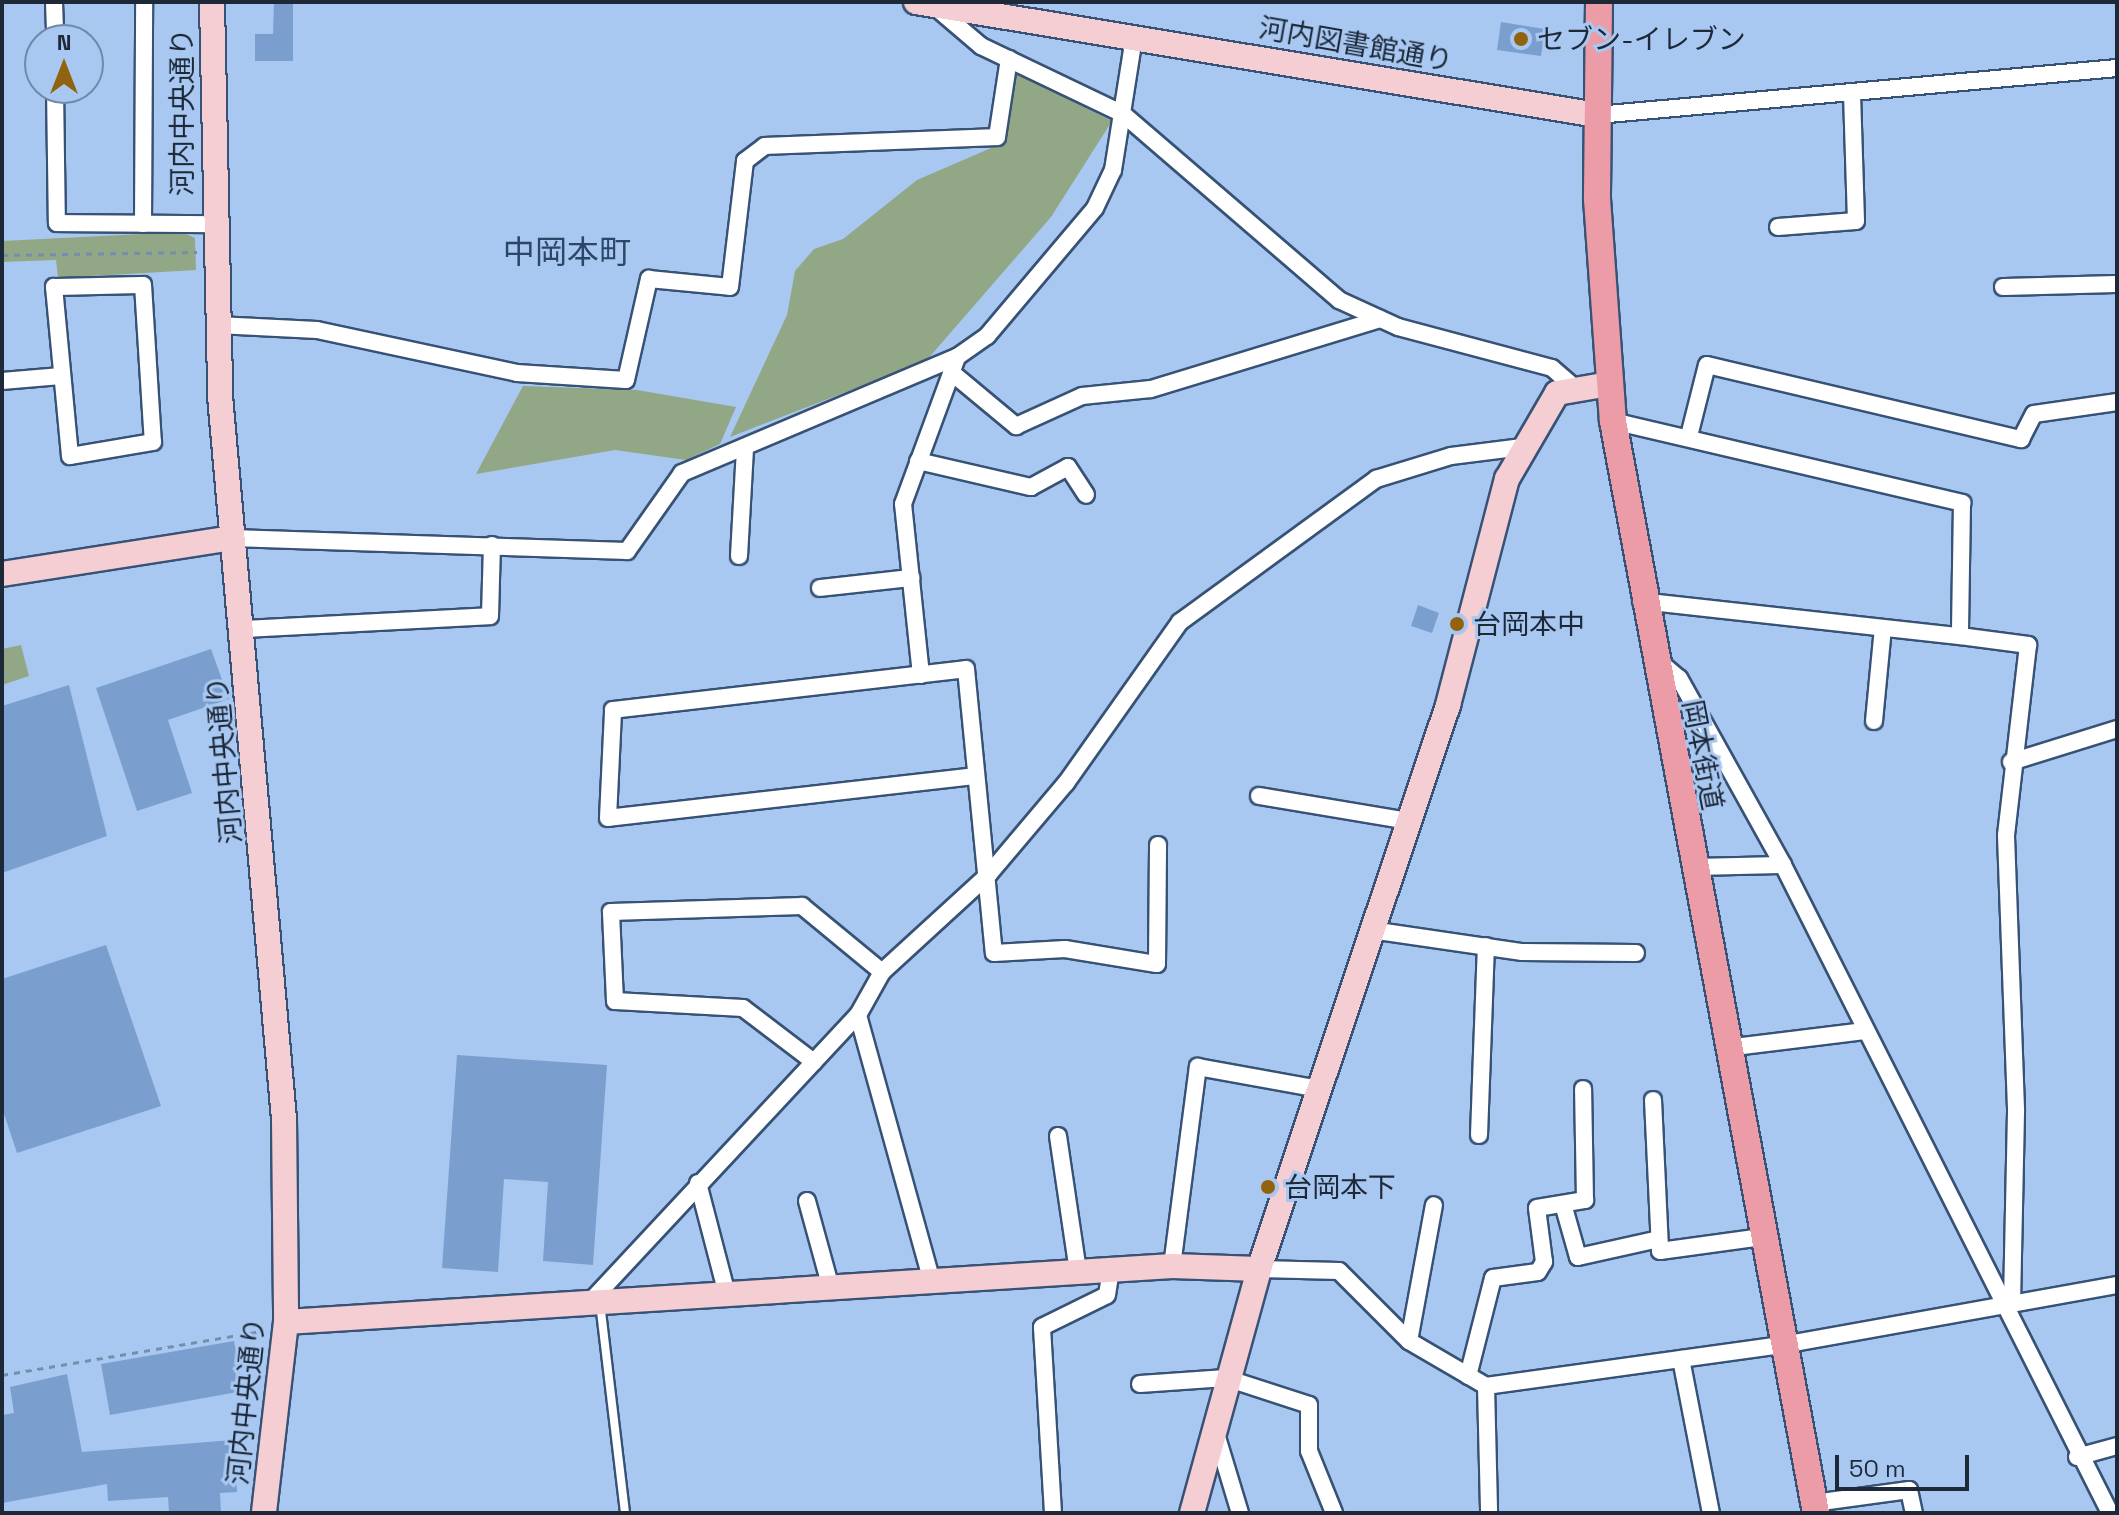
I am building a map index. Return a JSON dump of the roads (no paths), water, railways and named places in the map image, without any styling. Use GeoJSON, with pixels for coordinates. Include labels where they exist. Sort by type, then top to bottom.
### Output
{"type":"FeatureCollection","features":[{"type":"Feature","properties":{"kind":"main road","name":"岡本街道"},"geometry":{"type":"LineString","coordinates":[[1599,2],[1597,115],[1613,421],[1651,656],[1815,1508]]}},
{"type":"Feature","properties":{"kind":"street"},"geometry":{"type":"LineString","coordinates":[[54,2],[55,24]]}},
{"type":"Feature","properties":{"kind":"street"},"geometry":{"type":"LineString","coordinates":[[143,224],[144,2]]}},
{"type":"Feature","properties":{"kind":"street","name":"河内中央通り"},"geometry":{"type":"LineString","coordinates":[[212,2],[212,224],[217,325],[232,538],[243,629],[284,1119],[285,1333],[264,1513]]}},
{"type":"Feature","properties":{"kind":"street"},"geometry":{"type":"LineString","coordinates":[[924,3],[1009,59],[1123,114],[1339,300],[1380,319],[1552,368],[1573,386]]}},
{"type":"Feature","properties":{"kind":"street","name":"河内図書館通り"},"geometry":{"type":"LineString","coordinates":[[924,3],[1597,115]]}},
{"type":"Feature","properties":{"kind":"street"},"geometry":{"type":"LineString","coordinates":[[2,574],[232,538],[627,551],[682,473],[954,365],[987,336],[1095,208],[1113,170],[1134,37]]}},
{"type":"Feature","properties":{"kind":"street"},"geometry":{"type":"LineString","coordinates":[[217,325],[317,330],[517,373],[626,380],[649,279],[730,287],[745,161],[765,146],[997,137],[1009,59]]}},
{"type":"Feature","properties":{"kind":"street"},"geometry":{"type":"LineString","coordinates":[[1597,115],[2117,68]]}},
{"type":"Feature","properties":{"kind":"street"},"geometry":{"type":"LineString","coordinates":[[1778,227],[1856,221],[1852,92]]}},
{"type":"Feature","properties":{"kind":"street"},"geometry":{"type":"LineString","coordinates":[[55,104],[57,223],[212,224]]}},
{"type":"Feature","properties":{"kind":"street"},"geometry":{"type":"LineString","coordinates":[[2003,287],[2117,284]]}},
{"type":"Feature","properties":{"kind":"street"},"geometry":{"type":"LineString","coordinates":[[143,285],[153,442],[70,456],[61,376],[54,287],[143,285]]}},
{"type":"Feature","properties":{"kind":"street"},"geometry":{"type":"LineString","coordinates":[[954,365],[1016,426],[1082,396],[1151,389],[1380,319]]}},
{"type":"Feature","properties":{"kind":"street"},"geometry":{"type":"LineString","coordinates":[[921,675],[903,504],[954,365]]}},
{"type":"Feature","properties":{"kind":"street"},"geometry":{"type":"LineString","coordinates":[[1689,436],[1707,365],[2021,439],[2034,414],[2117,402]]}},
{"type":"Feature","properties":{"kind":"street"},"geometry":{"type":"LineString","coordinates":[[2,381],[61,376]]}},
{"type":"Feature","properties":{"kind":"street"},"geometry":{"type":"LineString","coordinates":[[1192,1513],[1226,1378],[1259,1269],[1448,705],[1495,514],[1522,447],[1547,402],[1573,386],[1609,384]]}},
{"type":"Feature","properties":{"kind":"street"},"geometry":{"type":"LineString","coordinates":[[1613,421],[1689,436],[1962,503],[1960,636]]}},
{"type":"Feature","properties":{"kind":"street"},"geometry":{"type":"LineString","coordinates":[[739,556],[745,447]]}},
{"type":"Feature","properties":{"kind":"street"},"geometry":{"type":"LineString","coordinates":[[594,1303],[698,1183],[858,1015],[882,972],[989,874],[1066,783],[1180,622],[1234,577],[1376,479],[1451,456],[1522,447]]}},
{"type":"Feature","properties":{"kind":"street"},"geometry":{"type":"LineString","coordinates":[[918,461],[1031,487],[1068,467],[1086,495]]}},
{"type":"Feature","properties":{"kind":"street"},"geometry":{"type":"LineString","coordinates":[[243,629],[490,616],[492,545]]}},
{"type":"Feature","properties":{"kind":"street"},"geometry":{"type":"LineString","coordinates":[[820,588],[911,578]]}},
{"type":"Feature","properties":{"kind":"street"},"geometry":{"type":"LineString","coordinates":[[1641,601],[2028,645],[2011,762],[2005,928],[2016,1112],[2006,1304]]}},
{"type":"Feature","properties":{"kind":"street"},"geometry":{"type":"LineString","coordinates":[[1874,721],[1883,628]]}},
{"type":"Feature","properties":{"kind":"street"},"geometry":{"type":"LineString","coordinates":[[1651,656],[1679,678],[1783,865],[2006,1304],[2077,1457],[2110,1513]]}},
{"type":"Feature","properties":{"kind":"street"},"geometry":{"type":"LineString","coordinates":[[975,776],[608,818],[613,710],[966,669],[975,776],[989,874],[994,953],[1065,949],[1157,964],[1158,845]]}},
{"type":"Feature","properties":{"kind":"street"},"geometry":{"type":"LineString","coordinates":[[2011,762],[2117,729]]}},
{"type":"Feature","properties":{"kind":"street"},"geometry":{"type":"LineString","coordinates":[[1259,796],[1409,821]]}},
{"type":"Feature","properties":{"kind":"street"},"geometry":{"type":"LineString","coordinates":[[1693,867],[1783,865]]}},
{"type":"Feature","properties":{"kind":"street"},"geometry":{"type":"LineString","coordinates":[[814,1062],[743,1008],[615,1001],[611,912],[802,906],[882,972]]}},
{"type":"Feature","properties":{"kind":"street"},"geometry":{"type":"LineString","coordinates":[[1371,930],[1486,946],[1636,953]]}},
{"type":"Feature","properties":{"kind":"street"},"geometry":{"type":"LineString","coordinates":[[1479,1135],[1486,946]]}},
{"type":"Feature","properties":{"kind":"street"},"geometry":{"type":"LineString","coordinates":[[858,1015],[932,1281]]}},
{"type":"Feature","properties":{"kind":"street"},"geometry":{"type":"LineString","coordinates":[[1726,1048],[1865,1031]]}},
{"type":"Feature","properties":{"kind":"street"},"geometry":{"type":"LineString","coordinates":[[1172,1266],[1198,1067],[1319,1089]]}},
{"type":"Feature","properties":{"kind":"street"},"geometry":{"type":"LineString","coordinates":[[1468,1376],[1493,1278],[1538,1272],[1544,1262],[1537,1208],[1585,1200],[1583,1089]]}},
{"type":"Feature","properties":{"kind":"street"},"geometry":{"type":"LineString","coordinates":[[1653,1100],[1660,1251],[1762,1237]]}},
{"type":"Feature","properties":{"kind":"street"},"geometry":{"type":"LineString","coordinates":[[1058,1136],[1078,1272]]}},
{"type":"Feature","properties":{"kind":"street"},"geometry":{"type":"LineString","coordinates":[[698,1183],[727,1294]]}},
{"type":"Feature","properties":{"kind":"street"},"geometry":{"type":"LineString","coordinates":[[807,1201],[831,1288]]}},
{"type":"Feature","properties":{"kind":"street"},"geometry":{"type":"LineString","coordinates":[[1563,1204],[1578,1257],[1659,1239]]}},
{"type":"Feature","properties":{"kind":"street"},"geometry":{"type":"LineString","coordinates":[[1409,1341],[1434,1205]]}},
{"type":"Feature","properties":{"kind":"street"},"geometry":{"type":"LineString","coordinates":[[285,1333],[594,1303],[1172,1266],[1339,1271],[1409,1341],[1486,1386],[1783,1345],[2117,1285]]}},
{"type":"Feature","properties":{"kind":"street"},"geometry":{"type":"LineString","coordinates":[[1053,1513],[1042,1327],[1107,1295],[1111,1270]]}},
{"type":"Feature","properties":{"kind":"street"},"geometry":{"type":"LineString","coordinates":[[1681,1359],[1711,1513]]}},
{"type":"Feature","properties":{"kind":"street"},"geometry":{"type":"LineString","coordinates":[[1140,1384],[1226,1378],[1309,1405],[1309,1451],[1334,1513]]}},
{"type":"Feature","properties":{"kind":"street"},"geometry":{"type":"LineString","coordinates":[[1486,1386],[1489,1513]]}},
{"type":"Feature","properties":{"kind":"street"},"geometry":{"type":"LineString","coordinates":[[1213,1426],[1240,1513]]}},
{"type":"Feature","properties":{"kind":"street"},"geometry":{"type":"LineString","coordinates":[[2077,1457],[2117,1446]]}},
{"type":"Feature","properties":{"kind":"street"},"geometry":{"type":"LineString","coordinates":[[1815,1508],[1909,1490],[1914,1513]]}},
{"type":"Feature","properties":{"kind":"lane"},"geometry":{"type":"LineString","coordinates":[[594,1303],[625,1513]]}},
{"type":"Feature","properties":{"kind":"place","name":"セブン-イレブン"},"geometry":{"type":"Point","coordinates":[1521,39]}},
{"type":"Feature","properties":{"kind":"place","name":"台岡本中"},"geometry":{"type":"Point","coordinates":[1457,624]}},
{"type":"Feature","properties":{"kind":"place","name":"台岡本下"},"geometry":{"type":"Point","coordinates":[1268,1187]}},
{"type":"Feature","properties":{"kind":"district","name":"中岡本町"},"geometry":{"type":"Point","coordinates":[567,252]}}]}
